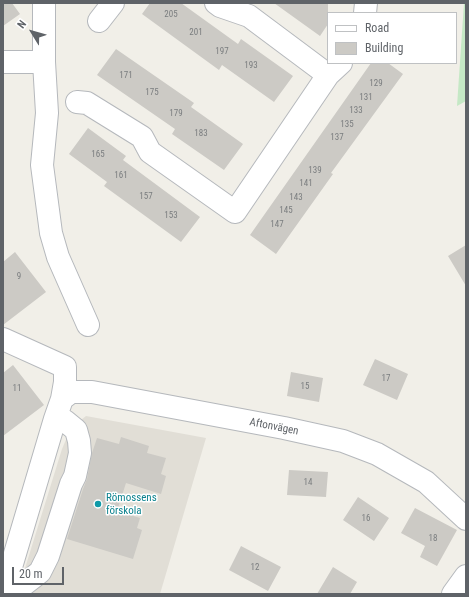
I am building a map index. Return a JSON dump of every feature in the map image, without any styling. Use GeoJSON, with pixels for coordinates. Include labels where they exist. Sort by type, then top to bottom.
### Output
{"type":"FeatureCollection","features":[{"type":"Feature","properties":{"kind":"street"},"geometry":{"type":"LineString","coordinates":[[44,3],[44,62],[47,113],[42,165],[51,233],[58,257],[88,325]]}},
{"type":"Feature","properties":{"kind":"street"},"geometry":{"type":"LineString","coordinates":[[99,21],[113,3]]}},
{"type":"Feature","properties":{"kind":"street"},"geometry":{"type":"LineString","coordinates":[[77,102],[87,103],[142,137],[150,152],[235,212],[335,69],[249,16],[220,6],[216,3]]}},
{"type":"Feature","properties":{"kind":"street"},"geometry":{"type":"LineString","coordinates":[[3,62],[44,62]]}},
{"type":"Feature","properties":{"kind":"street"},"geometry":{"type":"LineString","coordinates":[[3,339],[65,368],[65,382],[62,398],[4,593]]}},
{"type":"Feature","properties":{"kind":"street","name":"Aftonvägen"},"geometry":{"type":"LineString","coordinates":[[62,398],[72,392],[92,392],[284,428],[343,442],[377,454],[426,482],[466,519]]}},
{"type":"Feature","properties":{"kind":"street"},"geometry":{"type":"LineString","coordinates":[[4,593],[22,586],[40,572],[48,556],[71,484],[75,476],[80,453],[76,430],[65,421],[55,419]]}},
{"type":"Feature","properties":{"kind":"street"},"geometry":{"type":"LineString","coordinates":[[453,594],[466,576]]}},
{"type":"Feature","properties":{"kind":"shaded area"},"geometry":{"type":"Polygon","coordinates":[[[86,416],[206,438],[160,594],[17,594],[62,449],[71,428],[86,416]]]}},
{"type":"Feature","properties":{"kind":"green space"},"geometry":{"type":"Polygon","coordinates":[[[464,3],[466,3],[466,101],[457,106],[464,3]]]}},
{"type":"Feature","properties":{"kind":"building"},"geometry":{"type":"Polygon","coordinates":[[[3,3],[12,3],[20,14],[3,26],[3,3]]]}},
{"type":"Feature","properties":{"kind":"building"},"geometry":{"type":"Polygon","coordinates":[[[150,3],[181,3],[238,44],[241,39],[293,76],[274,102],[222,65],[219,70],[142,14],[150,3]]]}},
{"type":"Feature","properties":{"kind":"building"},"geometry":{"type":"Polygon","coordinates":[[[274,3],[328,3],[327,26],[320,36],[274,3]]]}},
{"type":"Feature","properties":{"kind":"building"},"geometry":{"type":"Polygon","coordinates":[[[116,49],[194,103],[191,107],[243,144],[224,170],[172,134],[175,129],[97,75],[116,49]]]}},
{"type":"Feature","properties":{"kind":"building"},"geometry":{"type":"Polygon","coordinates":[[[370,64],[389,64],[403,74],[331,173],[333,174],[276,254],[250,235],[370,64]]]}},
{"type":"Feature","properties":{"kind":"building"},"geometry":{"type":"Polygon","coordinates":[[[88,128],[126,156],[123,160],[200,217],[181,242],[104,186],[107,182],[69,154],[88,128]]]}},
{"type":"Feature","properties":{"kind":"building"},"geometry":{"type":"Polygon","coordinates":[[[466,245],[466,286],[448,256],[466,245]]]}},
{"type":"Feature","properties":{"kind":"building"},"geometry":{"type":"Polygon","coordinates":[[[15,252],[46,292],[3,325],[3,262],[15,252]]]}},
{"type":"Feature","properties":{"kind":"building"},"geometry":{"type":"Polygon","coordinates":[[[375,359],[408,374],[397,400],[363,385],[375,359]]]}},
{"type":"Feature","properties":{"kind":"building"},"geometry":{"type":"Polygon","coordinates":[[[13,365],[44,405],[3,436],[3,373],[13,365]]]}},
{"type":"Feature","properties":{"kind":"building"},"geometry":{"type":"Polygon","coordinates":[[[291,372],[323,378],[319,402],[287,396],[291,372]]]}},
{"type":"Feature","properties":{"kind":"building","name":"Römossens förskola"},"geometry":{"type":"Polygon","coordinates":[[[121,437],[149,446],[147,453],[166,458],[161,474],[166,476],[161,494],[126,483],[117,511],[140,518],[137,528],[142,530],[133,559],[67,539],[87,479],[92,453],[97,438],[119,444],[121,437]]]}},
{"type":"Feature","properties":{"kind":"building"},"geometry":{"type":"Polygon","coordinates":[[[289,470],[328,472],[326,497],[287,495],[289,470]]]}},
{"type":"Feature","properties":{"kind":"building"},"geometry":{"type":"Polygon","coordinates":[[[358,497],[389,518],[374,541],[343,520],[358,497]]]}},
{"type":"Feature","properties":{"kind":"building"},"geometry":{"type":"Polygon","coordinates":[[[415,508],[457,530],[437,566],[420,557],[425,546],[401,533],[415,508]]]}},
{"type":"Feature","properties":{"kind":"building"},"geometry":{"type":"Polygon","coordinates":[[[241,546],[281,567],[268,591],[229,570],[241,546]]]}},
{"type":"Feature","properties":{"kind":"building"},"geometry":{"type":"Polygon","coordinates":[[[333,567],[357,582],[350,594],[317,594],[333,567]]]}},
{"type":"Feature","properties":{"kind":"place","name":"Römossens förskola"},"geometry":{"type":"Point","coordinates":[98,504]}}]}
